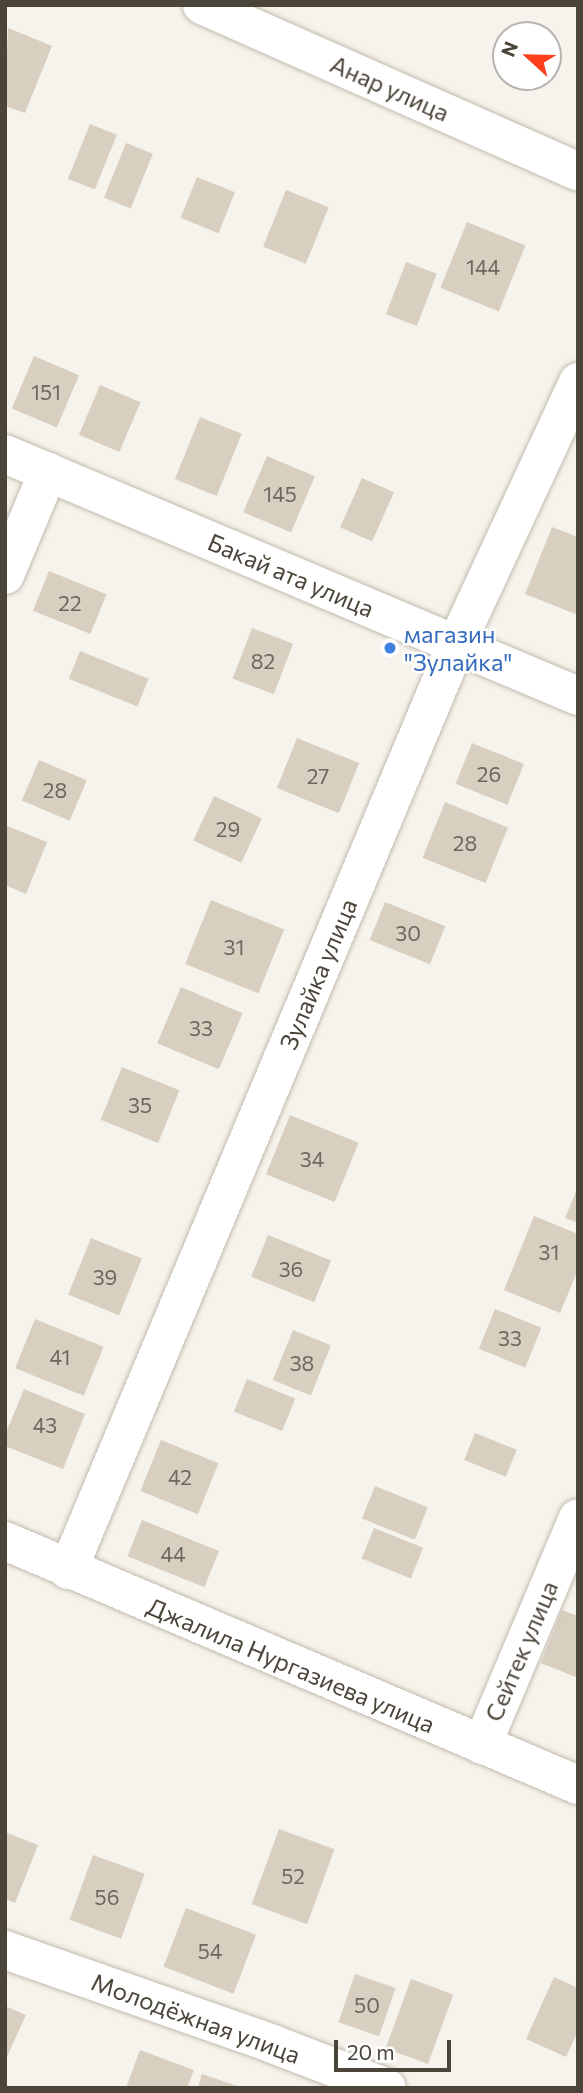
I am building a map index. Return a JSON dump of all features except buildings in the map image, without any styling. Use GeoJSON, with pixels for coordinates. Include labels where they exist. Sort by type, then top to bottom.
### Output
{"type":"FeatureCollection","features":[{"type":"Feature","properties":{"kind":"street","name":"Анар улица"},"geometry":{"type":"LineString","coordinates":[[223,9],[578,172]]}},
{"type":"Feature","properties":{"kind":"street","name":"Зулайка улица"},"geometry":{"type":"LineString","coordinates":[[68,1570],[456,645],[578,382]]}},
{"type":"Feature","properties":{"kind":"street","name":"Бакай ата улица"},"geometry":{"type":"LineString","coordinates":[[5,454],[578,696]]}},
{"type":"Feature","properties":{"kind":"street"},"geometry":{"type":"LineString","coordinates":[[5,575],[48,472]]}},
{"type":"Feature","properties":{"kind":"street","name":"Сейтек улица"},"geometry":{"type":"LineString","coordinates":[[482,1745],[578,1518]]}},
{"type":"Feature","properties":{"kind":"street","name":"Джалила Нургазиева улица"},"geometry":{"type":"LineString","coordinates":[[5,1541],[578,1785]]}},
{"type":"Feature","properties":{"kind":"street","name":"Молодёжная улица"},"geometry":{"type":"LineString","coordinates":[[5,1950],[271,2043],[387,2088]]}},
{"type":"Feature","properties":{"kind":"place","name":"магазин \"Зулайка\""},"geometry":{"type":"Point","coordinates":[390,648]}}]}
